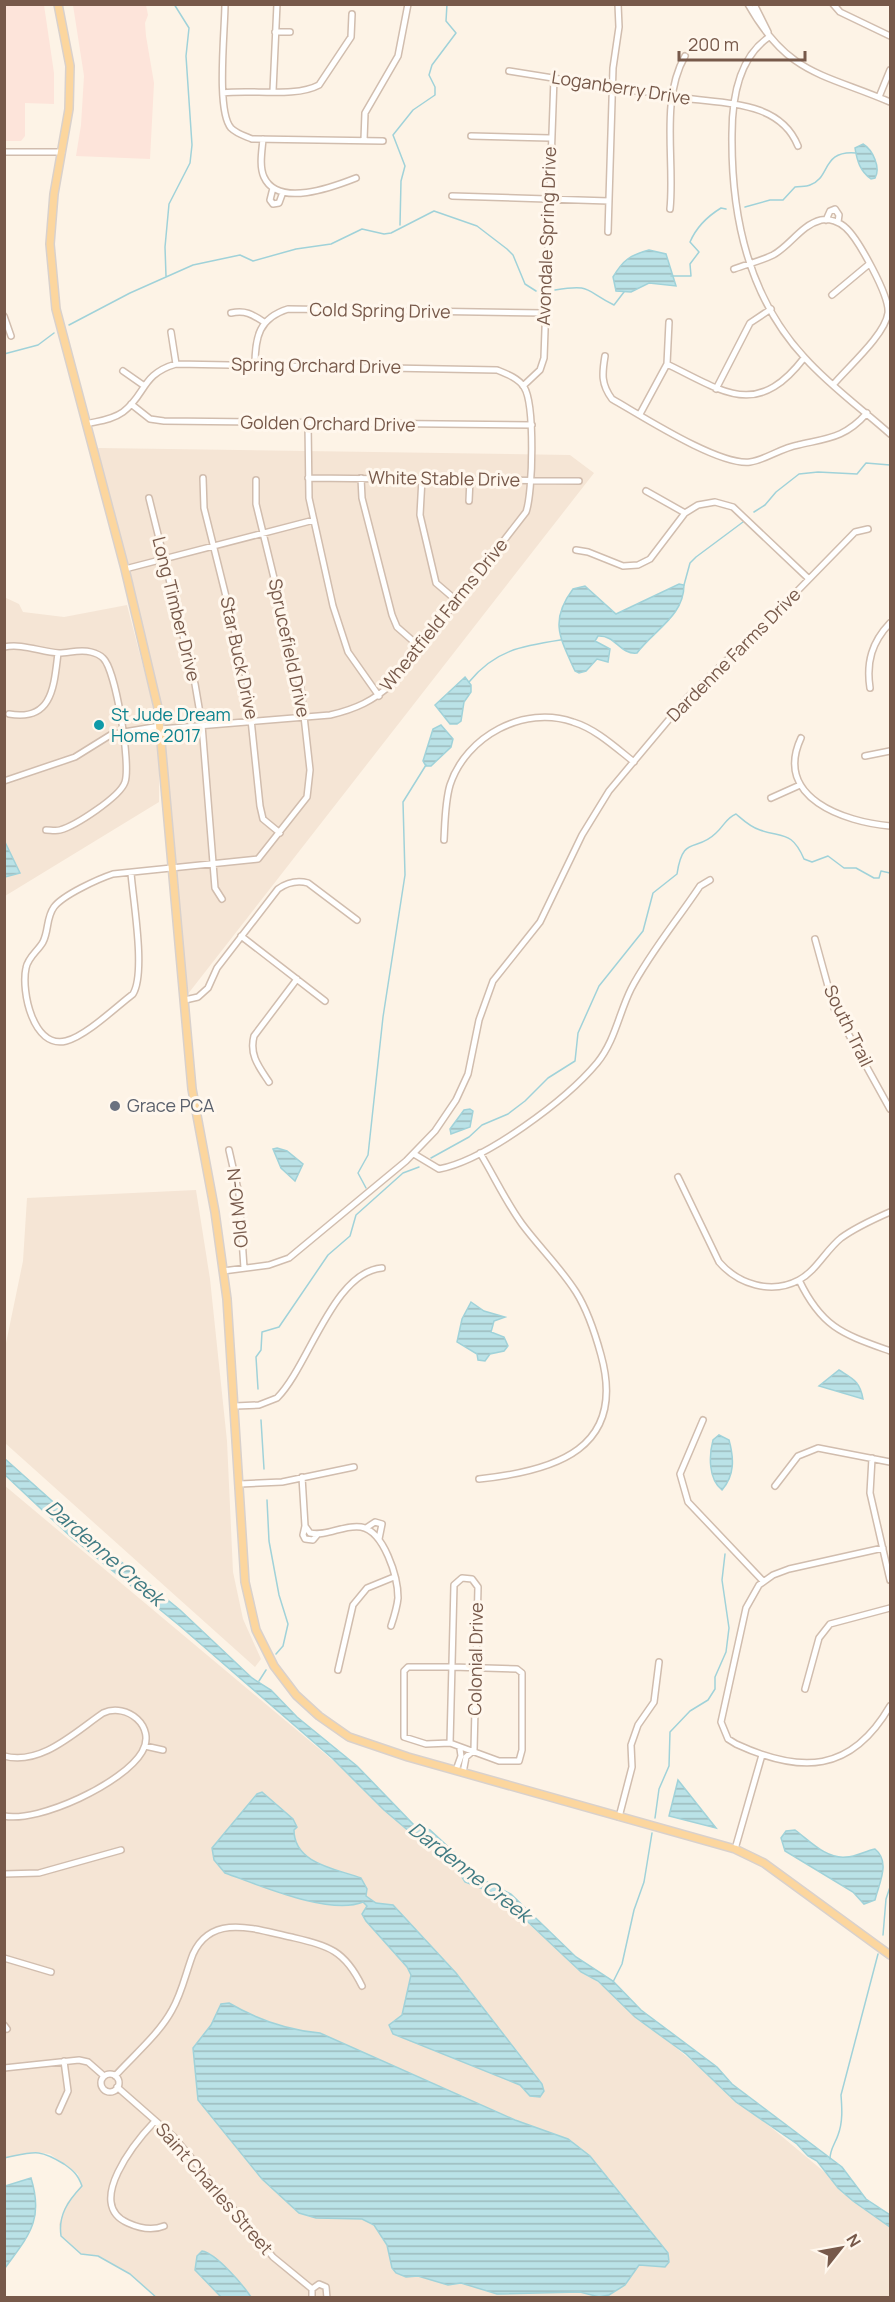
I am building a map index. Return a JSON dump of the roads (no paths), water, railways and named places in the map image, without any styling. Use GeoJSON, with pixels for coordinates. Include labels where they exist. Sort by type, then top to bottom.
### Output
{"type":"FeatureCollection","features":[{"type":"Feature","properties":{"kind":"main road"},"geometry":{"type":"LineString","coordinates":[[58,4],[70,66],[69,110],[54,194],[50,244],[55,298],[65,349],[125,569],[161,729],[192,1089],[223,1271],[236,1406],[245,1582],[256,1630],[280,1676],[319,1716],[349,1737],[459,1772],[735,1849],[764,1863],[891,1955]]}},
{"type":"Feature","properties":{"kind":"street"},"geometry":{"type":"LineString","coordinates":[[225,4],[223,93],[228,123],[231,128],[252,139],[383,141]]}},
{"type":"Feature","properties":{"kind":"street"},"geometry":{"type":"LineString","coordinates":[[273,90],[277,4]]}},
{"type":"Feature","properties":{"kind":"street"},"geometry":{"type":"LineString","coordinates":[[364,140],[365,113],[398,56],[408,4]]}},
{"type":"Feature","properties":{"kind":"street"},"geometry":{"type":"LineString","coordinates":[[608,232],[612,89],[619,27],[618,4]]}},
{"type":"Feature","properties":{"kind":"street"},"geometry":{"type":"LineString","coordinates":[[748,4],[781,52],[805,69],[891,102]]}},
{"type":"Feature","properties":{"kind":"street"},"geometry":{"type":"LineString","coordinates":[[754,4],[769,37]]}},
{"type":"Feature","properties":{"kind":"street"},"geometry":{"type":"LineString","coordinates":[[833,4],[840,12],[891,36]]}},
{"type":"Feature","properties":{"kind":"street"},"geometry":{"type":"LineString","coordinates":[[223,93],[296,91],[319,86],[351,37],[352,14]]}},
{"type":"Feature","properties":{"kind":"street"},"geometry":{"type":"LineString","coordinates":[[275,32],[290,32]]}},
{"type":"Feature","properties":{"kind":"street"},"geometry":{"type":"LineString","coordinates":[[769,37],[753,49],[732,105],[733,189],[748,263],[771,309],[804,358],[891,434]]}},
{"type":"Feature","properties":{"kind":"street"},"geometry":{"type":"LineString","coordinates":[[670,209],[674,94],[676,77],[686,56]]}},
{"type":"Feature","properties":{"kind":"street","name":"Loganberry Drive"},"geometry":{"type":"LineString","coordinates":[[509,70],[612,89],[674,94],[684,98],[764,110],[777,117],[792,132],[798,146]]}},
{"type":"Feature","properties":{"kind":"street"},"geometry":{"type":"LineString","coordinates":[[879,97],[891,70]]}},
{"type":"Feature","properties":{"kind":"street","name":"Avondale Spring Drive"},"geometry":{"type":"LineString","coordinates":[[523,386],[543,365],[554,78]]}},
{"type":"Feature","properties":{"kind":"street"},"geometry":{"type":"LineString","coordinates":[[471,136],[550,138]]}},
{"type":"Feature","properties":{"kind":"street"},"geometry":{"type":"LineString","coordinates":[[263,139],[262,170],[264,179],[273,188],[284,192],[318,192],[356,178]]}},
{"type":"Feature","properties":{"kind":"street"},"geometry":{"type":"LineString","coordinates":[[4,152],[62,152]]}},
{"type":"Feature","properties":{"kind":"street"},"geometry":{"type":"LineString","coordinates":[[273,188],[270,200],[273,204],[279,203],[284,192]]}},
{"type":"Feature","properties":{"kind":"street"},"geometry":{"type":"LineString","coordinates":[[452,196],[609,201]]}},
{"type":"Feature","properties":{"kind":"street"},"geometry":{"type":"LineString","coordinates":[[826,220],[830,211],[835,210],[839,215],[838,222]]}},
{"type":"Feature","properties":{"kind":"street"},"geometry":{"type":"LineString","coordinates":[[734,269],[772,255],[808,227],[826,220],[838,222],[851,234],[887,300],[885,322],[833,385]]}},
{"type":"Feature","properties":{"kind":"street"},"geometry":{"type":"LineString","coordinates":[[832,295],[868,265]]}},
{"type":"Feature","properties":{"kind":"street","name":"Cold Spring Drive"},"geometry":{"type":"LineString","coordinates":[[264,322],[277,312],[288,309],[544,313]]}},
{"type":"Feature","properties":{"kind":"street"},"geometry":{"type":"LineString","coordinates":[[716,388],[750,323],[771,309]]}},
{"type":"Feature","properties":{"kind":"street"},"geometry":{"type":"LineString","coordinates":[[231,313],[240,311],[251,314],[264,322],[255,341],[255,365]]}},
{"type":"Feature","properties":{"kind":"street"},"geometry":{"type":"LineString","coordinates":[[4,316],[12,336]]}},
{"type":"Feature","properties":{"kind":"street"},"geometry":{"type":"LineString","coordinates":[[640,414],[667,364],[669,322]]}},
{"type":"Feature","properties":{"kind":"street"},"geometry":{"type":"LineString","coordinates":[[171,332],[176,364]]}},
{"type":"Feature","properties":{"kind":"street"},"geometry":{"type":"LineString","coordinates":[[605,356],[601,378],[603,388],[612,399],[725,460],[743,462],[759,459],[776,450],[841,435],[854,428],[867,413]]}},
{"type":"Feature","properties":{"kind":"street"},"geometry":{"type":"LineString","coordinates":[[667,364],[729,394],[760,395],[792,373],[804,358]]}},
{"type":"Feature","properties":{"kind":"street","name":"Spring Orchard Drive"},"geometry":{"type":"LineString","coordinates":[[86,424],[114,417],[131,404],[143,385],[157,372],[176,364],[497,370],[523,386]]}},
{"type":"Feature","properties":{"kind":"street"},"geometry":{"type":"LineString","coordinates":[[123,370],[143,385]]}},
{"type":"Feature","properties":{"kind":"street"},"geometry":{"type":"LineString","coordinates":[[523,386],[530,401],[531,426]]}},
{"type":"Feature","properties":{"kind":"street","name":"Golden Orchard Drive"},"geometry":{"type":"LineString","coordinates":[[131,404],[150,419],[164,421],[531,426]]}},
{"type":"Feature","properties":{"kind":"street"},"geometry":{"type":"LineString","coordinates":[[308,423],[309,498],[333,606],[348,652],[379,696]]}},
{"type":"Feature","properties":{"kind":"street","name":"Wheatfield Farms Drive"},"geometry":{"type":"LineString","coordinates":[[123,732],[304,717],[355,709],[379,696],[393,683],[522,518],[529,501],[531,426]]}},
{"type":"Feature","properties":{"kind":"street"},"geometry":{"type":"LineString","coordinates":[[743,462],[743,470]]}},
{"type":"Feature","properties":{"kind":"street","name":"Star Buck Drive"},"geometry":{"type":"LineString","coordinates":[[203,478],[204,508],[247,681],[263,819],[280,833]]}},
{"type":"Feature","properties":{"kind":"street","name":"White Stable Drive"},"geometry":{"type":"LineString","coordinates":[[308,478],[579,481]]}},
{"type":"Feature","properties":{"kind":"street"},"geometry":{"type":"LineString","coordinates":[[361,478],[363,504],[392,615],[397,627],[421,648]]}},
{"type":"Feature","properties":{"kind":"street"},"geometry":{"type":"LineString","coordinates":[[422,478],[420,515],[436,583],[457,601]]}},
{"type":"Feature","properties":{"kind":"street"},"geometry":{"type":"LineString","coordinates":[[469,501],[470,479]]}},
{"type":"Feature","properties":{"kind":"street","name":"Sprucefield Drive"},"geometry":{"type":"LineString","coordinates":[[132,873],[139,970],[138,987],[133,994],[76,1038],[59,1042],[49,1039],[35,1025],[25,973],[29,960],[44,940],[51,912],[61,901],[101,878],[132,873],[258,859],[307,797],[310,770],[299,679],[265,533],[256,504],[256,480]]}},
{"type":"Feature","properties":{"kind":"street"},"geometry":{"type":"LineString","coordinates":[[646,491],[686,513]]}},
{"type":"Feature","properties":{"kind":"street","name":"Long Timber Drive"},"geometry":{"type":"LineString","coordinates":[[149,498],[195,684],[202,725],[216,892],[222,899]]}},
{"type":"Feature","properties":{"kind":"street"},"geometry":{"type":"LineString","coordinates":[[576,550],[588,552],[623,566],[638,565],[650,559],[686,513],[706,502],[715,502],[734,507],[809,579]]}},
{"type":"Feature","properties":{"kind":"street"},"geometry":{"type":"LineString","coordinates":[[125,569],[314,520]]}},
{"type":"Feature","properties":{"kind":"street","name":"Dardenne Farms Drive"},"geometry":{"type":"LineString","coordinates":[[223,1271],[290,1258],[414,1154],[435,1131],[456,1100],[472,1061],[479,1020],[493,981],[540,922],[582,834],[609,791],[694,690],[855,532],[868,529]]}},
{"type":"Feature","properties":{"kind":"street"},"geometry":{"type":"LineString","coordinates":[[870,687],[868,674],[871,651],[891,623]]}},
{"type":"Feature","properties":{"kind":"street"},"geometry":{"type":"LineString","coordinates":[[4,647],[20,646],[58,653],[89,651],[103,658],[114,685],[123,732],[126,780],[118,795],[60,830],[46,830]]}},
{"type":"Feature","properties":{"kind":"street"},"geometry":{"type":"LineString","coordinates":[[9,714],[30,715],[46,705],[52,692],[58,653]]}},
{"type":"Feature","properties":{"kind":"street"},"geometry":{"type":"LineString","coordinates":[[444,840],[451,784],[473,748],[500,728],[525,719],[543,718],[574,722],[600,735],[634,762]]}},
{"type":"Feature","properties":{"kind":"street"},"geometry":{"type":"LineString","coordinates":[[4,782],[75,758],[112,734],[123,732]]}},
{"type":"Feature","properties":{"kind":"street"},"geometry":{"type":"LineString","coordinates":[[801,738],[794,765],[800,785],[810,798],[824,807],[866,822],[891,826]]}},
{"type":"Feature","properties":{"kind":"street"},"geometry":{"type":"LineString","coordinates":[[865,756],[891,751]]}},
{"type":"Feature","properties":{"kind":"street"},"geometry":{"type":"LineString","coordinates":[[771,798],[800,785]]}},
{"type":"Feature","properties":{"kind":"street"},"geometry":{"type":"LineString","coordinates":[[414,1154],[439,1169],[453,1167],[480,1153],[562,1097],[597,1062],[614,1035],[632,988],[700,886],[710,880]]}},
{"type":"Feature","properties":{"kind":"street"},"geometry":{"type":"LineString","coordinates":[[185,1000],[198,997],[208,988],[217,968],[278,889],[295,881],[308,883],[357,920]]}},
{"type":"Feature","properties":{"kind":"street"},"geometry":{"type":"LineString","coordinates":[[241,936],[325,1001]]}},
{"type":"Feature","properties":{"kind":"street","name":"South Trail"},"geometry":{"type":"LineString","coordinates":[[815,939],[834,1008],[891,1109]]}},
{"type":"Feature","properties":{"kind":"street"},"geometry":{"type":"LineString","coordinates":[[269,1082],[252,1053],[254,1036],[297,979]]}},
{"type":"Feature","properties":{"kind":"street","name":"Old MO-N"},"geometry":{"type":"LineString","coordinates":[[229,1150],[239,1194],[244,1268]]}},
{"type":"Feature","properties":{"kind":"street"},"geometry":{"type":"LineString","coordinates":[[479,1479],[521,1475],[559,1462],[582,1447],[594,1434],[606,1409],[606,1371],[594,1327],[577,1293],[522,1224],[480,1153]]}},
{"type":"Feature","properties":{"kind":"street"},"geometry":{"type":"LineString","coordinates":[[678,1177],[713,1252],[729,1273],[754,1285],[783,1285],[799,1280],[841,1238],[891,1212]]}},
{"type":"Feature","properties":{"kind":"street"},"geometry":{"type":"LineString","coordinates":[[236,1406],[259,1405],[277,1398],[349,1285],[371,1269],[382,1268]]}},
{"type":"Feature","properties":{"kind":"street"},"geometry":{"type":"LineString","coordinates":[[799,1280],[810,1303],[831,1325],[891,1351]]}},
{"type":"Feature","properties":{"kind":"street"},"geometry":{"type":"LineString","coordinates":[[703,1420],[680,1474],[688,1502],[763,1581]]}},
{"type":"Feature","properties":{"kind":"street"},"geometry":{"type":"LineString","coordinates":[[775,1486],[798,1456],[810,1450],[826,1449],[891,1462]]}},
{"type":"Feature","properties":{"kind":"street"},"geometry":{"type":"LineString","coordinates":[[872,1458],[869,1484],[891,1580]]}},
{"type":"Feature","properties":{"kind":"street"},"geometry":{"type":"LineString","coordinates":[[240,1484],[276,1483],[354,1467]]}},
{"type":"Feature","properties":{"kind":"street"},"geometry":{"type":"LineString","coordinates":[[302,1477],[305,1527],[310,1533],[318,1534],[350,1527],[366,1528],[379,1539],[392,1570],[398,1597],[391,1626]]}},
{"type":"Feature","properties":{"kind":"street"},"geometry":{"type":"LineString","coordinates":[[366,1528],[375,1522],[382,1524],[379,1539]]}},
{"type":"Feature","properties":{"kind":"street"},"geometry":{"type":"LineString","coordinates":[[883,1548],[789,1569],[763,1581],[752,1594],[746,1608],[720,1714],[722,1727],[728,1739],[762,1755],[797,1764],[821,1763],[858,1744],[877,1727],[891,1706]]}},
{"type":"Feature","properties":{"kind":"street"},"geometry":{"type":"LineString","coordinates":[[338,1670],[353,1605],[367,1588],[394,1577]]}},
{"type":"Feature","properties":{"kind":"street","name":"Colonial Drive"},"geometry":{"type":"LineString","coordinates":[[450,1743],[454,1585],[459,1579],[472,1579],[478,1587],[474,1750],[466,1757],[459,1772]]}},
{"type":"Feature","properties":{"kind":"street"},"geometry":{"type":"LineString","coordinates":[[805,1689],[819,1638],[830,1624],[891,1608]]}},
{"type":"Feature","properties":{"kind":"street"},"geometry":{"type":"LineString","coordinates":[[620,1817],[632,1767],[630,1745],[638,1725],[654,1702],[659,1662]]}},
{"type":"Feature","properties":{"kind":"street"},"geometry":{"type":"LineString","coordinates":[[408,1667],[452,1667],[517,1669],[523,1676],[521,1758],[508,1762],[471,1753],[450,1743],[426,1744],[402,1736],[404,1671],[408,1667]]}},
{"type":"Feature","properties":{"kind":"street"},"geometry":{"type":"LineString","coordinates":[[4,1756],[24,1758],[44,1752],[101,1710],[120,1710],[135,1717],[144,1730],[145,1746],[141,1754],[126,1769],[69,1804],[28,1816],[4,1816]]}},
{"type":"Feature","properties":{"kind":"street"},"geometry":{"type":"LineString","coordinates":[[145,1746],[164,1750]]}},
{"type":"Feature","properties":{"kind":"street"},"geometry":{"type":"LineString","coordinates":[[459,1772],[460,1749]]}},
{"type":"Feature","properties":{"kind":"street"},"geometry":{"type":"LineString","coordinates":[[735,1849],[762,1755]]}},
{"type":"Feature","properties":{"kind":"street"},"geometry":{"type":"LineString","coordinates":[[4,1874],[39,1873],[121,1850]]}},
{"type":"Feature","properties":{"kind":"street"},"geometry":{"type":"LineString","coordinates":[[4,2068],[64,2061],[88,2062],[104,2076],[115,2076],[169,2015],[196,1949],[207,1937],[221,1928],[243,1926],[330,1947],[349,1964],[362,1986]]}},
{"type":"Feature","properties":{"kind":"street"},"geometry":{"type":"LineString","coordinates":[[4,1958],[51,1972]]}},
{"type":"Feature","properties":{"kind":"street"},"geometry":{"type":"LineString","coordinates":[[59,2111],[68,2091],[64,2061]]}},
{"type":"Feature","properties":{"kind":"street"},"geometry":{"type":"LineString","coordinates":[[104,2076],[101,2081],[104,2089],[112,2091],[117,2087],[118,2080],[115,2076]]}},
{"type":"Feature","properties":{"kind":"street","name":"Saint Charles Street"},"geometry":{"type":"LineString","coordinates":[[117,2087],[178,2143],[273,2257],[312,2289],[316,2285],[324,2285],[328,2290],[327,2297]]}},
{"type":"Feature","properties":{"kind":"street"},"geometry":{"type":"LineString","coordinates":[[155,2121],[128,2153],[111,2188],[109,2209],[133,2225],[151,2229],[164,2226]]}},
{"type":"Feature","properties":{"kind":"street"},"geometry":{"type":"LineString","coordinates":[[312,2289],[312,2298]]}},
{"type":"Feature","properties":{"kind":"water"},"geometry":{"type":"Polygon","coordinates":[[[863,144],[870,150],[875,160],[877,174],[875,178],[871,179],[867,176],[858,161],[855,148],[863,144]]]}},
{"type":"Feature","properties":{"kind":"water"},"geometry":{"type":"Polygon","coordinates":[[[649,250],[666,254],[676,286],[649,283],[631,292],[616,291],[613,277],[620,266],[632,256],[649,250]]]}},
{"type":"Feature","properties":{"kind":"water"},"geometry":{"type":"Polygon","coordinates":[[[679,584],[684,585],[683,596],[674,614],[637,653],[626,651],[609,639],[598,636],[595,641],[610,649],[608,662],[597,659],[586,671],[579,673],[575,671],[559,630],[561,611],[573,589],[585,586],[616,614],[679,584]]]}},
{"type":"Feature","properties":{"kind":"water"},"geometry":{"type":"Polygon","coordinates":[[[465,677],[471,685],[471,692],[464,702],[461,721],[457,724],[450,724],[435,705],[465,677]]]}},
{"type":"Feature","properties":{"kind":"water"},"geometry":{"type":"Polygon","coordinates":[[[441,725],[453,739],[451,747],[431,766],[426,766],[423,761],[433,729],[441,725]]]}},
{"type":"Feature","properties":{"kind":"water"},"geometry":{"type":"Polygon","coordinates":[[[4,840],[20,873],[5,877],[4,877],[4,840]]]}},
{"type":"Feature","properties":{"kind":"water"},"geometry":{"type":"Polygon","coordinates":[[[464,1110],[473,1111],[470,1127],[451,1134],[450,1129],[464,1110]]]}},
{"type":"Feature","properties":{"kind":"water"},"geometry":{"type":"Polygon","coordinates":[[[273,1149],[287,1151],[303,1164],[295,1181],[281,1168],[273,1149]]]}},
{"type":"Feature","properties":{"kind":"water"},"geometry":{"type":"Polygon","coordinates":[[[471,1302],[484,1311],[505,1317],[494,1321],[491,1332],[504,1337],[508,1346],[504,1351],[490,1354],[485,1361],[478,1360],[477,1354],[457,1342],[462,1319],[471,1302]]]}},
{"type":"Feature","properties":{"kind":"water"},"geometry":{"type":"Polygon","coordinates":[[[839,1370],[858,1384],[863,1399],[819,1386],[839,1370]]]}},
{"type":"Feature","properties":{"kind":"water"},"geometry":{"type":"Polygon","coordinates":[[[719,1435],[729,1440],[732,1453],[731,1472],[722,1490],[714,1480],[711,1466],[713,1440],[719,1435]]]}},
{"type":"Feature","properties":{"kind":"water","name":"Dardenne Creek"},"geometry":{"type":"Polygon","coordinates":[[[4,1458],[108,1551],[180,1610],[252,1678],[271,1690],[297,1717],[357,1766],[415,1826],[430,1830],[485,1881],[511,1894],[576,1957],[613,1981],[641,2010],[717,2067],[732,2084],[842,2167],[866,2199],[890,2215],[890,2227],[838,2188],[817,2161],[808,2156],[797,2144],[736,2102],[686,2054],[635,2017],[598,1981],[581,1972],[512,1907],[491,1892],[465,1882],[456,1868],[426,1839],[417,1838],[384,1810],[332,1758],[180,1626],[70,1536],[5,1475],[4,1458]]]}},
{"type":"Feature","properties":{"kind":"water"},"geometry":{"type":"Polygon","coordinates":[[[678,1780],[716,1828],[669,1816],[678,1780]]]}},
{"type":"Feature","properties":{"kind":"water"},"geometry":{"type":"Polygon","coordinates":[[[262,1792],[293,1819],[297,1827],[294,1830],[296,1841],[301,1851],[309,1858],[329,1868],[361,1878],[367,1889],[366,1896],[376,1903],[393,1905],[456,1973],[542,2084],[544,2091],[540,2097],[530,2096],[520,2085],[393,2034],[389,2025],[402,2015],[411,1975],[407,1967],[366,1921],[362,1914],[367,1906],[363,1902],[332,1905],[314,1902],[225,1873],[214,1860],[212,1848],[257,1794],[262,1792]]]}},
{"type":"Feature","properties":{"kind":"water"},"geometry":{"type":"Polygon","coordinates":[[[795,1830],[825,1852],[839,1857],[853,1856],[875,1849],[880,1854],[883,1866],[875,1900],[864,1904],[853,1892],[785,1851],[781,1838],[786,1831],[795,1830]]]}},
{"type":"Feature","properties":{"kind":"water"},"geometry":{"type":"Polygon","coordinates":[[[229,2003],[273,2023],[320,2033],[515,2120],[568,2139],[590,2156],[668,2253],[669,2262],[665,2267],[639,2265],[625,2285],[609,2295],[599,2297],[580,2292],[497,2294],[461,2283],[448,2285],[418,2276],[406,2277],[396,2273],[392,2268],[387,2245],[374,2225],[362,2219],[316,2218],[299,2213],[262,2179],[198,2100],[193,2048],[211,2025],[221,2004],[229,2003]]]}},
{"type":"Feature","properties":{"kind":"water"},"geometry":{"type":"Polygon","coordinates":[[[31,2178],[35,2193],[35,2216],[27,2236],[5,2268],[5,2186],[31,2178]]]}},
{"type":"Feature","properties":{"kind":"water"},"geometry":{"type":"Polygon","coordinates":[[[202,2251],[222,2263],[251,2297],[221,2297],[195,2270],[197,2256],[202,2251]]]}},
{"type":"Feature","properties":{"kind":"waterway"},"geometry":{"type":"LineString","coordinates":[[166,276],[165,247],[169,204],[190,163],[192,145],[186,56],[189,28],[174,4]]}},
{"type":"Feature","properties":{"kind":"waterway"},"geometry":{"type":"LineString","coordinates":[[400,225],[401,181],[405,166],[393,135],[413,110],[435,95],[435,87],[429,75],[432,65],[456,33],[446,21],[447,4]]}},
{"type":"Feature","properties":{"kind":"waterway"},"geometry":{"type":"LineString","coordinates":[[745,207],[770,200],[783,200],[795,187],[808,186],[817,181],[837,156],[856,153]]}},
{"type":"Feature","properties":{"kind":"waterway"},"geometry":{"type":"LineString","coordinates":[[671,276],[691,276],[690,264],[699,252],[690,242],[699,227],[712,215],[721,208],[726,209]]}},
{"type":"Feature","properties":{"kind":"waterway"},"geometry":{"type":"LineString","coordinates":[[69,325],[130,293],[193,265],[240,255],[253,261],[296,249],[331,244],[362,229],[384,234],[391,233],[434,211],[477,226],[507,249],[513,255],[525,284],[536,291]]}},
{"type":"Feature","properties":{"kind":"waterway"},"geometry":{"type":"LineString","coordinates":[[555,290],[582,288],[614,305],[624,292]]}},
{"type":"Feature","properties":{"kind":"waterway"},"geometry":{"type":"LineString","coordinates":[[4,354],[38,345],[54,333]]}},
{"type":"Feature","properties":{"kind":"waterway"},"geometry":{"type":"LineString","coordinates":[[754,512],[799,474],[818,472],[857,474],[866,463],[890,465]]}},
{"type":"Feature","properties":{"kind":"waterway"},"geometry":{"type":"LineString","coordinates":[[684,585],[690,563],[743,522]]}},
{"type":"Feature","properties":{"kind":"waterway"},"geometry":{"type":"LineString","coordinates":[[469,682],[499,656],[522,647],[561,640]]}},
{"type":"Feature","properties":{"kind":"waterway"},"geometry":{"type":"LineString","coordinates":[[366,1188],[358,1173],[368,1155],[383,1017],[405,875],[403,802],[426,765]]}},
{"type":"Feature","properties":{"kind":"waterway"},"geometry":{"type":"LineString","coordinates":[[431,1158],[469,1137],[482,1125],[508,1114],[548,1078],[575,1061],[578,1033],[599,986],[643,931],[653,893],[677,874],[683,854],[687,849],[709,839],[736,814],[756,829],[791,840],[804,859],[812,862],[828,856],[844,868],[856,868],[874,878],[879,878],[881,871],[890,873]]}},
{"type":"Feature","properties":{"kind":"waterway"},"geometry":{"type":"LineString","coordinates":[[258,1389],[256,1357],[261,1350],[262,1332],[279,1327],[328,1255],[350,1236],[356,1215],[403,1173],[419,1167]]}},
{"type":"Feature","properties":{"kind":"waterway"},"geometry":{"type":"LineString","coordinates":[[261,1420],[264,1469]]}},
{"type":"Feature","properties":{"kind":"waterway"},"geometry":{"type":"LineString","coordinates":[[267,1500],[269,1541],[279,1595],[288,1624],[283,1646],[276,1654]]}},
{"type":"Feature","properties":{"kind":"waterway"},"geometry":{"type":"LineString","coordinates":[[655,1818],[659,1789],[669,1766],[670,1732],[690,1711],[708,1700],[715,1689],[715,1677],[726,1652],[729,1628],[722,1580],[725,1554]]}},
{"type":"Feature","properties":{"kind":"waterway"},"geometry":{"type":"LineString","coordinates":[[259,1681],[266,1670]]}},
{"type":"Feature","properties":{"kind":"waterway"},"geometry":{"type":"LineString","coordinates":[[613,1982],[622,1964],[634,1910],[644,1882],[652,1833]]}},
{"type":"Feature","properties":{"kind":"waterway"},"geometry":{"type":"LineString","coordinates":[[883,1935],[886,1899],[890,1887]]}},
{"type":"Feature","properties":{"kind":"waterway"},"geometry":{"type":"LineString","coordinates":[[830,2159],[841,2125],[841,2095],[878,1954]]}},
{"type":"Feature","properties":{"kind":"waterway"},"geometry":{"type":"LineString","coordinates":[[4,2158],[42,2153],[73,2171],[82,2186],[65,2209],[61,2221],[61,2236],[81,2254],[98,2256],[130,2274],[157,2298]]}},
{"type":"Feature","properties":{"kind":"place","name":"St Jude Dream Home 2017"},"geometry":{"type":"Point","coordinates":[99,725]}},
{"type":"Feature","properties":{"kind":"place","name":"Grace PCA"},"geometry":{"type":"Point","coordinates":[115,1106]}}]}
